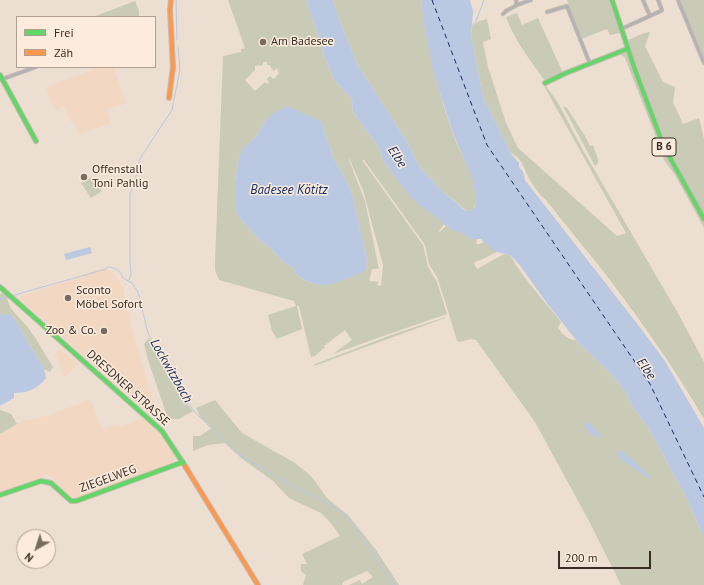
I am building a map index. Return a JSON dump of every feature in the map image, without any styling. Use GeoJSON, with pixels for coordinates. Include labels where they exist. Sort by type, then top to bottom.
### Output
{"type":"FeatureCollection","features":[{"type":"Feature","properties":{"kind":"main road"},"geometry":{"type":"LineString","coordinates":[[169,98],[173,72],[170,10],[171,0]]}},
{"type":"Feature","properties":{"kind":"main road","name":"B 6"},"geometry":{"type":"LineString","coordinates":[[612,0],[634,70],[664,147],[704,218]]}},
{"type":"Feature","properties":{"kind":"main road"},"geometry":{"type":"LineString","coordinates":[[545,83],[566,72],[627,49]]}},
{"type":"Feature","properties":{"kind":"main road"},"geometry":{"type":"LineString","coordinates":[[1,78],[36,142]]}},
{"type":"Feature","properties":{"kind":"main road","name":"DRESDNER STRASSE"},"geometry":{"type":"LineString","coordinates":[[0,286],[162,431],[183,462],[258,585]]}},
{"type":"Feature","properties":{"kind":"main road","name":"ZIEGELWEG"},"geometry":{"type":"LineString","coordinates":[[0,495],[41,481],[51,483],[71,501],[76,501],[183,462]]}},
{"type":"Feature","properties":{"kind":"street"},"geometry":{"type":"LineString","coordinates":[[516,0],[517,5]]}},
{"type":"Feature","properties":{"kind":"street"},"geometry":{"type":"LineString","coordinates":[[503,14],[517,5],[531,0]]}},
{"type":"Feature","properties":{"kind":"street"},"geometry":{"type":"LineString","coordinates":[[643,0],[650,16]]}},
{"type":"Feature","properties":{"kind":"street"},"geometry":{"type":"LineString","coordinates":[[621,29],[662,10],[658,0]]}},
{"type":"Feature","properties":{"kind":"street"},"geometry":{"type":"LineString","coordinates":[[678,0],[704,63]]}},
{"type":"Feature","properties":{"kind":"street"},"geometry":{"type":"LineString","coordinates":[[547,12],[567,6],[590,64]]}},
{"type":"Feature","properties":{"kind":"street"},"geometry":{"type":"LineString","coordinates":[[1,78],[33,68]]}},
{"type":"Feature","properties":{"kind":"shaded area"},"geometry":{"type":"Polygon","coordinates":[[[97,68],[113,68],[127,103],[107,110],[111,123],[79,134],[74,121],[71,122],[64,107],[55,111],[46,87],[97,68]]]}},
{"type":"Feature","properties":{"kind":"shaded area"},"geometry":{"type":"Polygon","coordinates":[[[106,267],[116,276],[123,288],[133,332],[157,414],[151,416],[18,297],[106,267]]]}},
{"type":"Feature","properties":{"kind":"shaded area"},"geometry":{"type":"Polygon","coordinates":[[[60,349],[78,364],[63,377],[58,359],[55,355],[60,349]]]}},
{"type":"Feature","properties":{"kind":"shaded area"},"geometry":{"type":"Polygon","coordinates":[[[91,399],[102,429],[115,424],[122,427],[143,418],[159,433],[175,456],[173,464],[76,498],[70,497],[48,475],[0,492],[0,434],[20,422],[50,415],[91,399]]]}},
{"type":"Feature","properties":{"kind":"green space"},"geometry":{"type":"Polygon","coordinates":[[[228,0],[306,0],[325,58],[334,80],[352,99],[353,112],[378,147],[383,160],[393,174],[445,223],[439,231],[440,232],[447,225],[462,232],[470,238],[477,239],[477,244],[484,241],[497,252],[474,263],[477,269],[504,254],[510,255],[528,281],[561,322],[558,328],[568,338],[576,340],[614,377],[626,393],[634,409],[648,427],[688,501],[704,538],[704,585],[621,585],[590,523],[535,422],[476,340],[471,339],[460,342],[457,341],[437,277],[429,264],[425,245],[364,160],[362,160],[423,245],[428,267],[437,282],[447,314],[333,354],[352,340],[345,330],[324,346],[325,347],[315,356],[311,357],[299,306],[297,306],[302,329],[277,339],[272,331],[268,315],[296,306],[294,301],[219,280],[215,270],[215,262],[223,56],[241,52],[241,49],[245,48],[228,0]],[[263,62],[263,65],[255,66],[255,70],[245,80],[255,91],[265,82],[267,84],[269,82],[267,79],[270,76],[273,79],[279,73],[277,68],[274,71],[269,65],[267,65],[267,62],[263,62]],[[287,107],[266,120],[258,134],[239,157],[235,181],[235,209],[238,216],[257,238],[269,247],[282,261],[293,268],[296,274],[306,281],[319,285],[350,278],[366,269],[367,260],[351,190],[334,159],[321,121],[287,107]],[[349,158],[365,201],[379,269],[372,269],[369,281],[379,282],[377,285],[381,286],[383,265],[363,190],[349,158]]]}},
{"type":"Feature","properties":{"kind":"green space"},"geometry":{"type":"Polygon","coordinates":[[[333,0],[421,0],[430,54],[439,90],[456,142],[473,178],[476,201],[471,210],[467,211],[442,191],[420,167],[406,140],[357,64],[333,0]]]}},
{"type":"Feature","properties":{"kind":"green space"},"geometry":{"type":"Polygon","coordinates":[[[567,0],[610,0],[620,33],[610,35],[607,29],[581,39],[567,0]]]}},
{"type":"Feature","properties":{"kind":"green space"},"geometry":{"type":"Polygon","coordinates":[[[680,0],[704,0],[704,58],[680,0]]]}},
{"type":"Feature","properties":{"kind":"green space"},"geometry":{"type":"Polygon","coordinates":[[[135,1],[139,10],[139,16],[96,16],[135,1]]]}},
{"type":"Feature","properties":{"kind":"green space"},"geometry":{"type":"Polygon","coordinates":[[[517,13],[522,25],[538,18],[563,73],[545,81],[523,50],[509,26],[506,17],[517,13]]]}},
{"type":"Feature","properties":{"kind":"green space"},"geometry":{"type":"Polygon","coordinates":[[[487,19],[491,39],[483,42],[488,67],[506,123],[518,148],[617,236],[626,233],[544,86],[545,85],[557,101],[584,152],[679,315],[704,362],[704,419],[666,358],[639,319],[596,262],[537,191],[521,161],[511,153],[483,97],[471,36],[472,26],[479,21],[487,19]]]}},
{"type":"Feature","properties":{"kind":"green space"},"geometry":{"type":"Polygon","coordinates":[[[650,32],[645,46],[663,82],[675,87],[673,102],[683,124],[699,118],[704,139],[704,215],[663,138],[626,41],[650,32]]]}},
{"type":"Feature","properties":{"kind":"green space"},"geometry":{"type":"Polygon","coordinates":[[[624,51],[628,55],[662,146],[704,222],[704,228],[675,175],[664,160],[625,58],[622,55],[618,55],[624,51]]]}},
{"type":"Feature","properties":{"kind":"green space"},"geometry":{"type":"Polygon","coordinates":[[[563,106],[567,108],[590,146],[593,145],[598,159],[598,163],[595,166],[563,106]]]}},
{"type":"Feature","properties":{"kind":"green space"},"geometry":{"type":"Polygon","coordinates":[[[92,177],[102,191],[91,198],[81,183],[92,177]]]}},
{"type":"Feature","properties":{"kind":"green space"},"geometry":{"type":"Polygon","coordinates":[[[3,293],[7,296],[12,310],[26,325],[53,367],[50,372],[44,369],[11,315],[0,315],[0,294],[3,293]]]}},
{"type":"Feature","properties":{"kind":"green space"},"geometry":{"type":"Polygon","coordinates":[[[446,317],[314,366],[315,364],[394,334],[446,317]]]}},
{"type":"Feature","properties":{"kind":"green space"},"geometry":{"type":"Polygon","coordinates":[[[149,338],[177,391],[193,411],[179,419],[168,419],[144,344],[149,338]]]}},
{"type":"Feature","properties":{"kind":"green space"},"geometry":{"type":"Polygon","coordinates":[[[215,400],[242,433],[295,463],[311,476],[328,499],[348,515],[376,550],[399,585],[349,585],[360,580],[362,584],[373,577],[367,571],[343,582],[342,585],[303,585],[306,575],[301,571],[301,564],[307,564],[302,554],[340,536],[330,522],[321,513],[289,498],[273,481],[241,458],[225,443],[208,445],[193,451],[193,436],[200,436],[212,428],[201,418],[196,408],[215,400]]]}},
{"type":"Feature","properties":{"kind":"green space"},"geometry":{"type":"Polygon","coordinates":[[[0,410],[11,414],[17,424],[0,434],[0,410]]]}},
{"type":"Feature","properties":{"kind":"water","name":"Elbe"},"geometry":{"type":"Polygon","coordinates":[[[306,0],[333,0],[357,64],[406,140],[420,167],[442,191],[466,211],[470,211],[475,207],[475,190],[467,166],[453,134],[436,79],[427,40],[421,0],[470,0],[473,11],[471,36],[483,97],[512,155],[519,163],[519,167],[523,172],[525,180],[665,361],[704,428],[704,538],[688,501],[648,427],[634,409],[626,393],[614,377],[576,340],[519,264],[510,255],[497,252],[481,239],[471,239],[461,232],[453,231],[447,225],[445,226],[443,222],[418,204],[408,194],[393,174],[383,160],[378,147],[353,112],[352,99],[334,80],[325,58],[306,0]]]}},
{"type":"Feature","properties":{"kind":"water","name":"Badesee Kötitz"},"geometry":{"type":"Polygon","coordinates":[[[285,107],[289,107],[321,121],[334,159],[351,190],[367,260],[366,270],[350,278],[328,285],[319,285],[306,281],[296,274],[293,268],[282,261],[269,247],[257,238],[238,216],[235,209],[235,181],[239,157],[242,150],[258,134],[266,120],[272,114],[285,107]]]}},
{"type":"Feature","properties":{"kind":"water"},"geometry":{"type":"Polygon","coordinates":[[[90,247],[92,253],[66,260],[64,254],[90,247]]]}},
{"type":"Feature","properties":{"kind":"water"},"geometry":{"type":"Polygon","coordinates":[[[0,315],[11,315],[15,320],[44,369],[46,378],[32,390],[14,393],[14,398],[0,406],[0,315]]]}},
{"type":"Feature","properties":{"kind":"water"},"geometry":{"type":"Polygon","coordinates":[[[586,422],[592,425],[601,435],[600,438],[588,431],[584,424],[586,422]]]}},
{"type":"Feature","properties":{"kind":"water"},"geometry":{"type":"Polygon","coordinates":[[[620,450],[631,458],[651,478],[649,479],[619,458],[617,454],[620,450]]]}},
{"type":"Feature","properties":{"kind":"waterway"},"geometry":{"type":"LineString","coordinates":[[176,0],[177,40]]}},
{"type":"Feature","properties":{"kind":"waterway"},"geometry":{"type":"LineString","coordinates":[[471,26],[476,21],[484,0]]}},
{"type":"Feature","properties":{"kind":"waterway"},"geometry":{"type":"LineString","coordinates":[[129,280],[131,274],[130,194],[141,157],[172,110],[180,70],[178,47]]}},
{"type":"Feature","properties":{"kind":"waterway","name":"Lockwitzbach"},"geometry":{"type":"LineString","coordinates":[[11,296],[106,269],[108,267],[117,270],[121,273],[123,278],[132,283],[138,292],[148,333],[179,391],[195,412],[238,454],[298,489],[313,496]]}},
{"type":"Feature","properties":{"kind":"waterway","name":"Lockwitzbach"},"geometry":{"type":"LineString","coordinates":[[0,299],[8,297]]}},
{"type":"Feature","properties":{"kind":"waterway","name":"Lockwitzbach"},"geometry":{"type":"LineString","coordinates":[[317,497],[350,520],[393,585]]}},
{"type":"Feature","properties":{"kind":"ferry route"},"geometry":{"type":"LineString","coordinates":[[432,0],[487,145],[650,384],[704,497]]}},
{"type":"Feature","properties":{"kind":"traffic: fast"},"geometry":{"type":"LineString","coordinates":[[612,0],[635,70],[664,147],[704,219]]}},
{"type":"Feature","properties":{"kind":"traffic: fast"},"geometry":{"type":"LineString","coordinates":[[545,83],[627,49]]}},
{"type":"Feature","properties":{"kind":"traffic: fast"},"geometry":{"type":"LineString","coordinates":[[0,75],[36,141]]}},
{"type":"Feature","properties":{"kind":"traffic: fast"},"geometry":{"type":"LineString","coordinates":[[0,287],[162,431],[185,466]]}},
{"type":"Feature","properties":{"kind":"traffic: fast"},"geometry":{"type":"LineString","coordinates":[[0,495],[41,481],[51,483],[71,501],[76,501],[183,462]]}},
{"type":"Feature","properties":{"kind":"traffic: slow"},"geometry":{"type":"LineString","coordinates":[[169,98],[173,67],[170,10],[171,0]]}},
{"type":"Feature","properties":{"kind":"traffic: slow"},"geometry":{"type":"LineString","coordinates":[[185,466],[258,585]]}},
{"type":"Feature","properties":{"kind":"place","name":"Am Badesee"},"geometry":{"type":"Point","coordinates":[263,42]}},
{"type":"Feature","properties":{"kind":"place","name":"Offenstall Toni Pahlig"},"geometry":{"type":"Point","coordinates":[84,177]}},
{"type":"Feature","properties":{"kind":"place","name":"Sconto Möbel Sofort"},"geometry":{"type":"Point","coordinates":[68,298]}},
{"type":"Feature","properties":{"kind":"place","name":"Zoo & Co."},"geometry":{"type":"Point","coordinates":[104,331]}}]}
